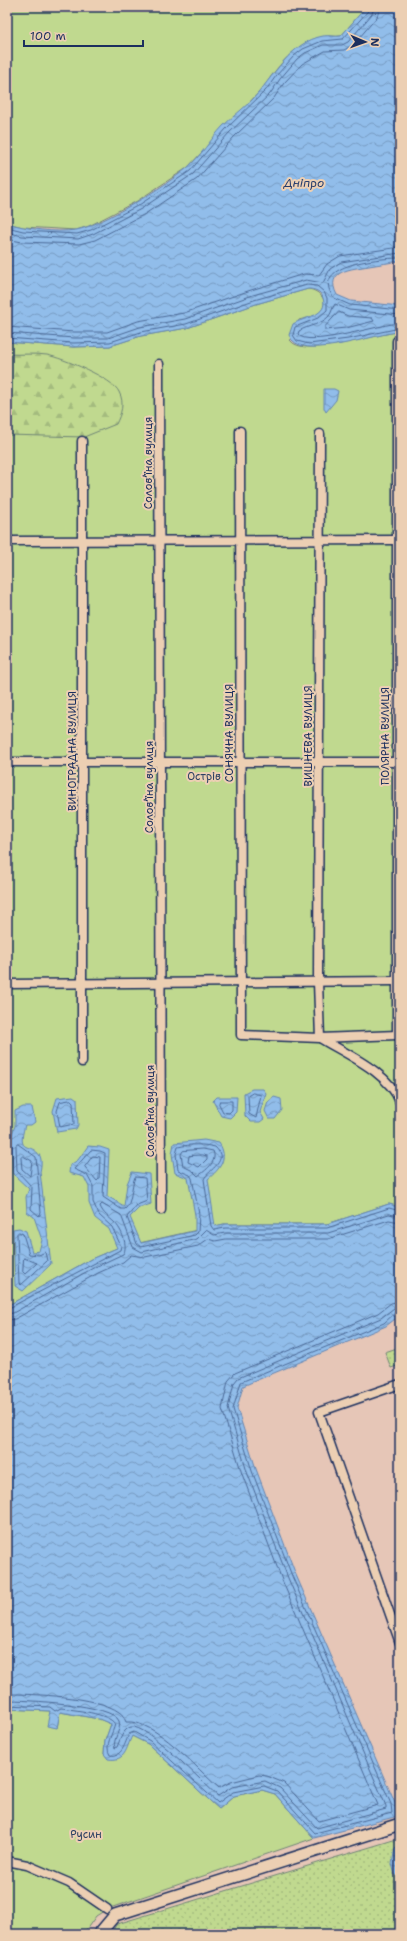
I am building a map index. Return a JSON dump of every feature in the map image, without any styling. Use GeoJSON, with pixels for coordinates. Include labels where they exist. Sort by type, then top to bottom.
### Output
{"type":"FeatureCollection","features":[{"type":"Feature","properties":{"kind":"street","name":"ПОЛЯРНА ВУЛИЦЯ"},"geometry":{"type":"LineString","coordinates":[[397,341],[398,762],[396,981],[399,1033]]}},
{"type":"Feature","properties":{"kind":"street","name":"Соловʼїна вулиця"},"geometry":{"type":"LineString","coordinates":[[159,364],[161,1210]]}},
{"type":"Feature","properties":{"kind":"street","name":"СОНЯЧНА ВУЛИЦЯ"},"geometry":{"type":"LineString","coordinates":[[240,431],[241,1035],[320,1038]]}},
{"type":"Feature","properties":{"kind":"street","name":"ВИШНЕВА ВУЛИЦЯ"},"geometry":{"type":"LineString","coordinates":[[320,434],[318,982],[320,1038]]}},
{"type":"Feature","properties":{"kind":"street","name":"ВИНОГРАДНА ВУЛИЦЯ"},"geometry":{"type":"LineString","coordinates":[[82,441],[82,1062]]}},
{"type":"Feature","properties":{"kind":"street"},"geometry":{"type":"LineString","coordinates":[[7,541],[398,540]]}},
{"type":"Feature","properties":{"kind":"street"},"geometry":{"type":"LineString","coordinates":[[7,762],[398,762]]}},
{"type":"Feature","properties":{"kind":"street"},"geometry":{"type":"LineString","coordinates":[[7,984],[83,984],[161,981],[396,981]]}},
{"type":"Feature","properties":{"kind":"street"},"geometry":{"type":"LineString","coordinates":[[320,1038],[399,1033]]}},
{"type":"Feature","properties":{"kind":"street"},"geometry":{"type":"LineString","coordinates":[[320,1038],[371,1069],[389,1083],[395,1090],[400,1102]]}},
{"type":"Feature","properties":{"kind":"street"},"geometry":{"type":"LineString","coordinates":[[400,1384],[319,1412],[400,1643]]}},
{"type":"Feature","properties":{"kind":"street"},"geometry":{"type":"LineString","coordinates":[[99,1934],[111,1912],[400,1824]]}},
{"type":"Feature","properties":{"kind":"street"},"geometry":{"type":"LineString","coordinates":[[7,1861],[27,1866],[69,1883],[111,1912]]}},
{"type":"Feature","properties":{"kind":"green space"},"geometry":{"type":"Polygon","coordinates":[[[7,7],[366,7],[341,36],[324,36],[313,40],[304,44],[288,56],[263,88],[187,168],[137,201],[89,226],[76,230],[23,227],[7,223],[7,7]]]}},
{"type":"Feature","properties":{"kind":"green space","name":"Острів"},"geometry":{"type":"Polygon","coordinates":[[[308,289],[320,294],[324,304],[323,308],[318,314],[299,320],[290,340],[298,345],[310,347],[342,344],[400,332],[400,1207],[389,1204],[327,1224],[224,1224],[117,1248],[91,1259],[7,1306],[7,342],[73,347],[110,346],[141,336],[187,328],[256,304],[308,289]]]}},
{"type":"Feature","properties":{"kind":"green space"},"geometry":{"type":"Polygon","coordinates":[[[7,354],[47,355],[75,364],[98,375],[115,387],[121,396],[121,412],[116,424],[84,437],[7,435],[7,354]]]}},
{"type":"Feature","properties":{"kind":"green space"},"geometry":{"type":"Polygon","coordinates":[[[400,1347],[400,1365],[391,1368],[385,1352],[400,1347]]]}},
{"type":"Feature","properties":{"kind":"green space","name":"Русин"},"geometry":{"type":"Polygon","coordinates":[[[7,1709],[51,1711],[57,1728],[60,1712],[99,1719],[111,1724],[105,1741],[104,1754],[132,1736],[148,1744],[219,1809],[234,1796],[262,1790],[275,1794],[314,1838],[107,1909],[96,1916],[83,1934],[7,1934],[7,1709]]]}},
{"type":"Feature","properties":{"kind":"green space"},"geometry":{"type":"Polygon","coordinates":[[[400,1838],[400,1934],[110,1934],[117,1924],[400,1838]]]}},
{"type":"Feature","properties":{"kind":"water","name":"Дніпро"},"geometry":{"type":"Polygon","coordinates":[[[366,7],[400,7],[400,261],[355,268],[342,272],[334,280],[334,287],[337,295],[351,301],[400,306],[400,332],[323,347],[307,347],[296,343],[289,335],[293,324],[319,312],[324,304],[323,298],[319,292],[308,289],[256,304],[187,328],[141,336],[110,346],[73,347],[7,342],[7,223],[41,230],[76,230],[101,221],[133,204],[187,168],[223,126],[252,100],[283,62],[301,45],[323,36],[341,36],[366,7]]]}},
{"type":"Feature","properties":{"kind":"water"},"geometry":{"type":"Polygon","coordinates":[[[324,389],[334,389],[338,391],[336,400],[326,412],[324,408],[324,389]]]}},
{"type":"Feature","properties":{"kind":"water"},"geometry":{"type":"Polygon","coordinates":[[[252,1089],[263,1089],[266,1093],[260,1112],[264,1119],[260,1122],[251,1122],[245,1116],[244,1093],[252,1089]]]}},
{"type":"Feature","properties":{"kind":"water"},"geometry":{"type":"Polygon","coordinates":[[[73,1096],[77,1099],[78,1125],[76,1129],[57,1132],[53,1111],[57,1098],[73,1096]]]}},
{"type":"Feature","properties":{"kind":"water"},"geometry":{"type":"Polygon","coordinates":[[[217,1097],[237,1097],[236,1112],[230,1118],[221,1116],[213,1101],[217,1097]]]}},
{"type":"Feature","properties":{"kind":"water"},"geometry":{"type":"Polygon","coordinates":[[[274,1097],[281,1099],[282,1110],[275,1119],[269,1119],[265,1111],[268,1102],[274,1097]]]}},
{"type":"Feature","properties":{"kind":"water"},"geometry":{"type":"Polygon","coordinates":[[[23,1107],[32,1107],[35,1122],[31,1125],[25,1125],[22,1141],[23,1144],[33,1149],[41,1158],[40,1172],[51,1264],[23,1291],[15,1286],[13,1229],[19,1228],[26,1231],[32,1252],[39,1251],[42,1240],[34,1217],[27,1212],[26,1197],[29,1189],[13,1174],[11,1136],[15,1126],[15,1111],[23,1107]]]}},
{"type":"Feature","properties":{"kind":"water"},"geometry":{"type":"Polygon","coordinates":[[[204,1140],[219,1143],[223,1154],[222,1163],[208,1179],[215,1226],[224,1224],[327,1224],[389,1204],[400,1207],[399,1316],[386,1326],[243,1386],[237,1408],[256,1469],[296,1575],[395,1803],[398,1816],[314,1838],[275,1794],[262,1790],[234,1796],[219,1809],[148,1744],[132,1736],[127,1749],[122,1756],[114,1759],[108,1759],[104,1754],[105,1741],[111,1724],[99,1719],[60,1712],[57,1728],[47,1726],[50,1711],[7,1709],[7,1306],[91,1259],[117,1248],[109,1229],[95,1218],[89,1203],[89,1187],[84,1177],[69,1173],[70,1165],[78,1160],[88,1146],[100,1147],[109,1150],[107,1196],[124,1206],[127,1184],[132,1172],[149,1174],[151,1204],[139,1208],[130,1217],[141,1243],[195,1231],[195,1215],[188,1178],[175,1173],[172,1154],[174,1143],[204,1140]]]}},
{"type":"Feature","properties":{"kind":"water"},"geometry":{"type":"Polygon","coordinates":[[[400,1846],[400,1876],[395,1875],[392,1864],[395,1848],[400,1846]]]}}]}
